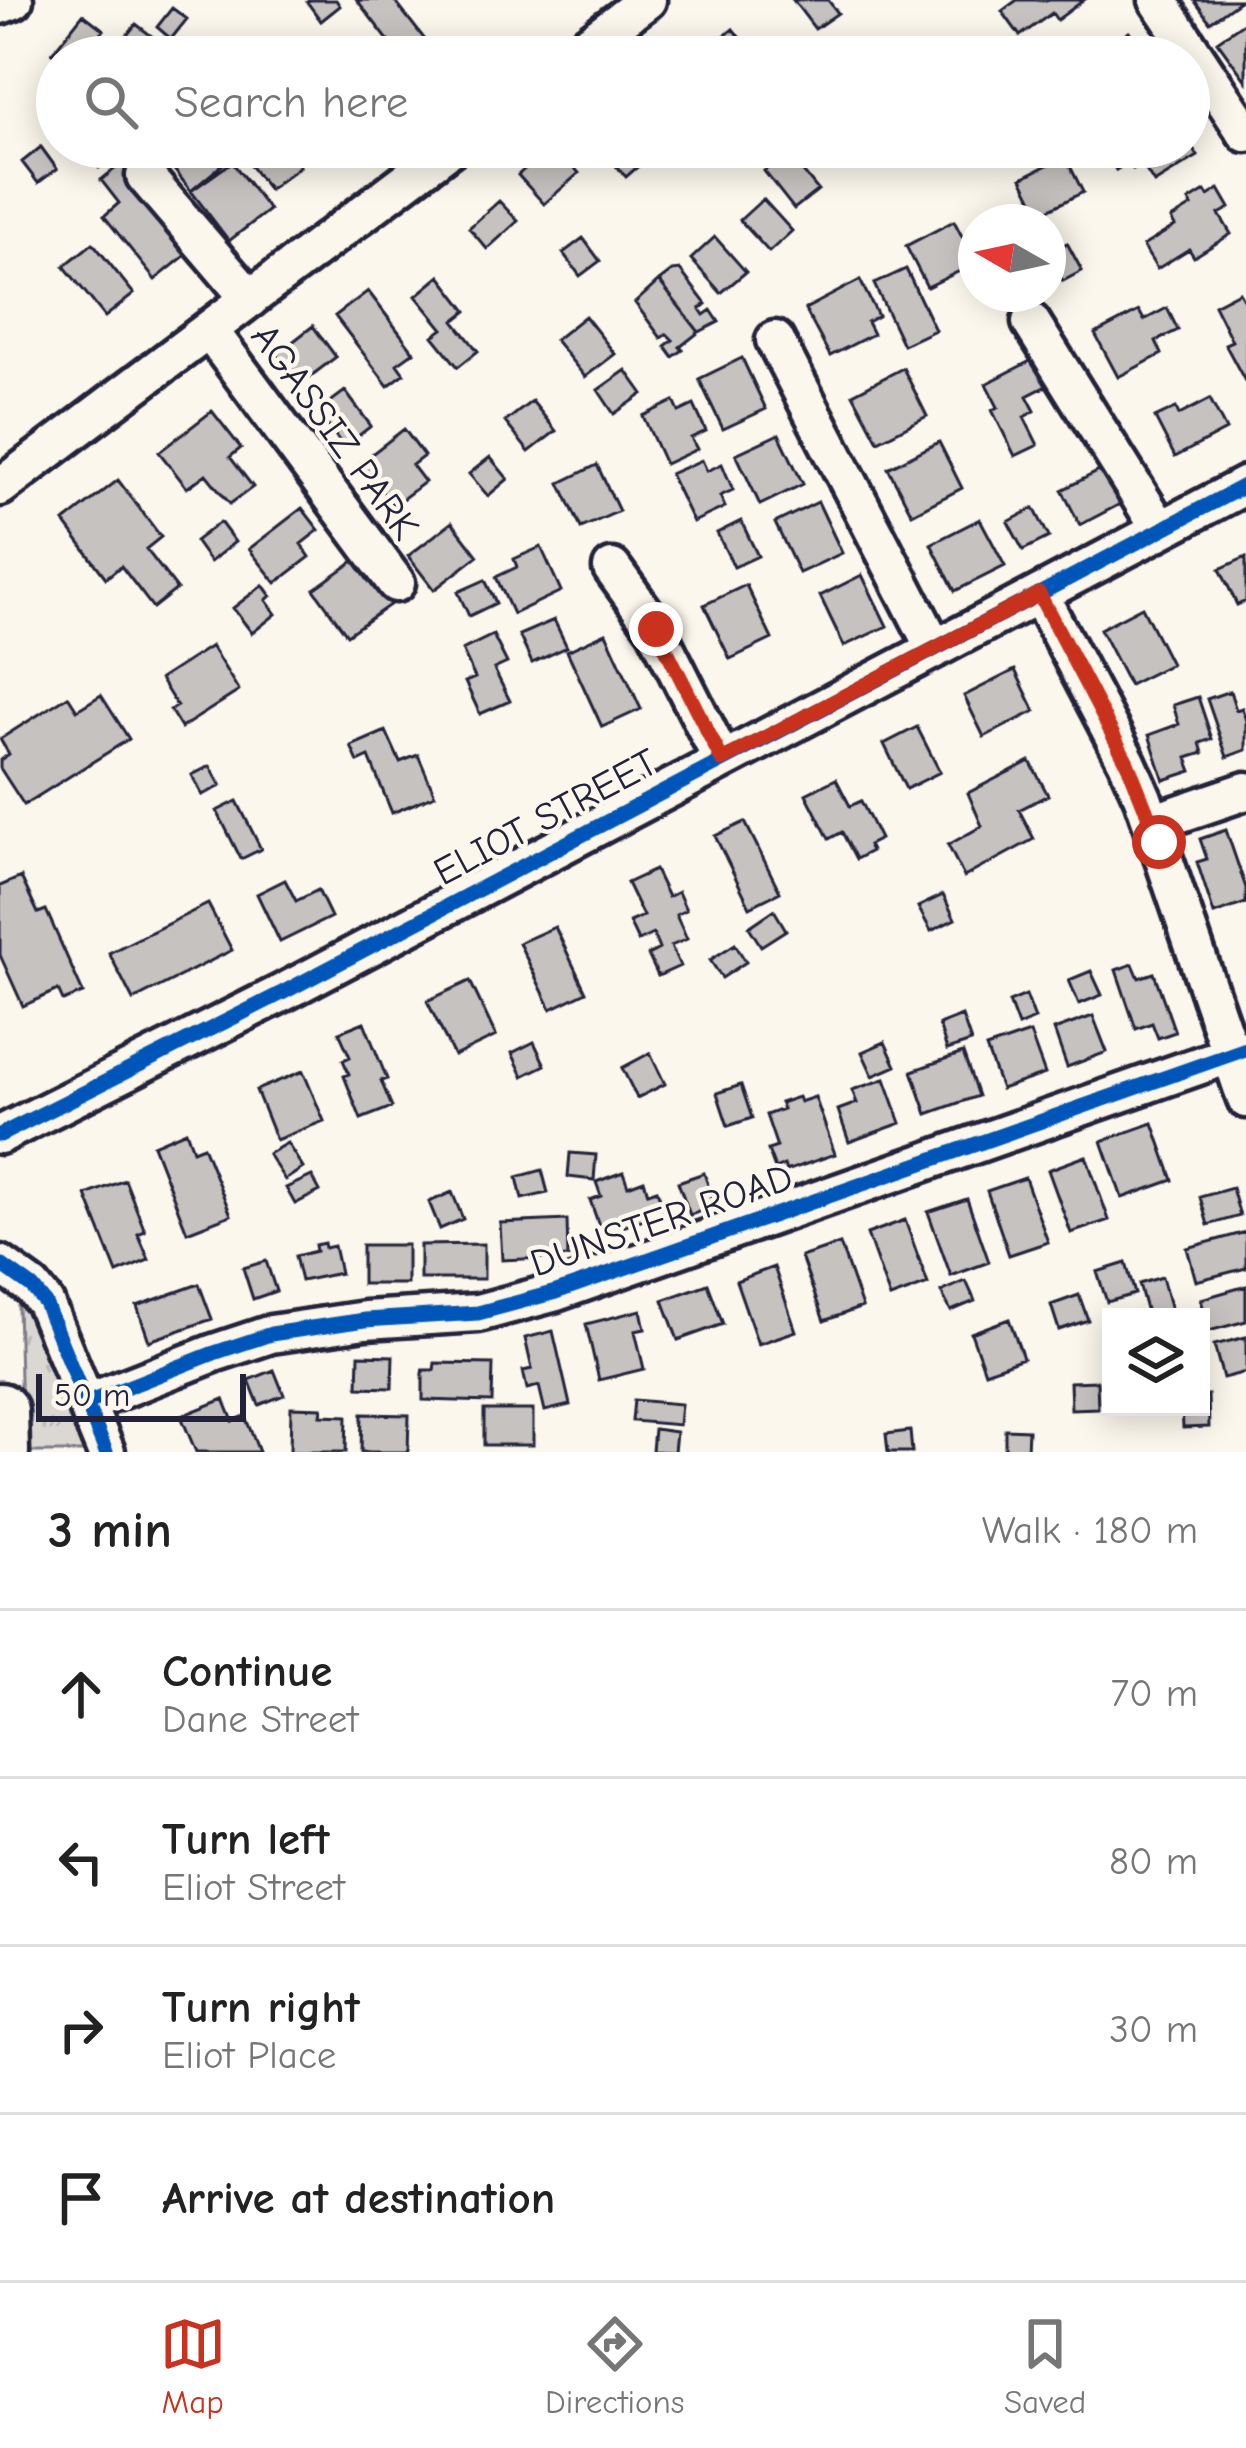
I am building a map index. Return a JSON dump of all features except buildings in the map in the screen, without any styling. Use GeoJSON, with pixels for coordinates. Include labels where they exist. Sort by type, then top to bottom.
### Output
{"type":"FeatureCollection","features":[{"type":"Feature","properties":{"kind":"highway"},"geometry":{"type":"LineString","coordinates":[[0,1411],[2,1452]]}},
{"type":"Feature","properties":{"kind":"street"},"geometry":{"type":"LineString","coordinates":[[0,5],[14,0]]}},
{"type":"Feature","properties":{"kind":"street"},"geometry":{"type":"LineString","coordinates":[[599,36],[646,0]]}},
{"type":"Feature","properties":{"kind":"street"},"geometry":{"type":"LineString","coordinates":[[1158,0],[1182,36]]}},
{"type":"Feature","properties":{"kind":"street"},"geometry":{"type":"LineString","coordinates":[[1210,79],[1246,134]]}},
{"type":"Feature","properties":{"kind":"street"},"geometry":{"type":"LineString","coordinates":[[0,487],[423,168]]}},
{"type":"Feature","properties":{"kind":"street"},"geometry":{"type":"LineString","coordinates":[[145,176],[250,298]]}},
{"type":"Feature","properties":{"kind":"street"},"geometry":{"type":"LineString","coordinates":[[1031,322],[1160,529]]}},
{"type":"Feature","properties":{"kind":"street","name":"AGASSIZ PARK"},"geometry":{"type":"LineString","coordinates":[[209,330],[396,583]]}},
{"type":"Feature","properties":{"kind":"street"},"geometry":{"type":"LineString","coordinates":[[775,340],[935,649]]}},
{"type":"Feature","properties":{"kind":"street","name":"ELIOT STREET"},"geometry":{"type":"LineString","coordinates":[[0,1135],[282,993],[1246,485]]}},
{"type":"Feature","properties":{"kind":"street"},"geometry":{"type":"LineString","coordinates":[[612,568],[656,629],[722,760]]}},
{"type":"Feature","properties":{"kind":"street"},"geometry":{"type":"LineString","coordinates":[[1039,594],[1127,762],[1153,823],[1239,1051],[1246,1099]]}},
{"type":"Feature","properties":{"kind":"street"},"geometry":{"type":"LineString","coordinates":[[1153,823],[1246,790]]}},
{"type":"Feature","properties":{"kind":"street","name":"DUNSTER ROAD"},"geometry":{"type":"LineString","coordinates":[[87,1402],[271,1334],[330,1324],[478,1313],[556,1292],[1239,1051]]}},
{"type":"Feature","properties":{"kind":"street"},"geometry":{"type":"LineString","coordinates":[[0,1264],[45,1303],[106,1452]]}},
{"type":"Feature","properties":{"kind":"green space"},"geometry":{"type":"Polygon","coordinates":[[[24,1304],[92,1452],[22,1452],[18,1306],[24,1304]]]}},
{"type":"Feature","properties":{"kind":"cycle path"},"geometry":{"type":"LineString","coordinates":[[0,1135],[282,993],[1246,485]]}},
{"type":"Feature","properties":{"kind":"cycle path"},"geometry":{"type":"LineString","coordinates":[[87,1403],[271,1334],[365,1320],[478,1313],[556,1292],[1246,1049]]}},
{"type":"Feature","properties":{"kind":"cycle path"},"geometry":{"type":"LineString","coordinates":[[0,1264],[45,1303],[106,1452]]}},
{"type":"Feature","properties":{"kind":"route"},"geometry":{"type":"LineString","coordinates":[[656,629],[722,760],[1039,594],[1127,762],[1159,842]]}}]}
